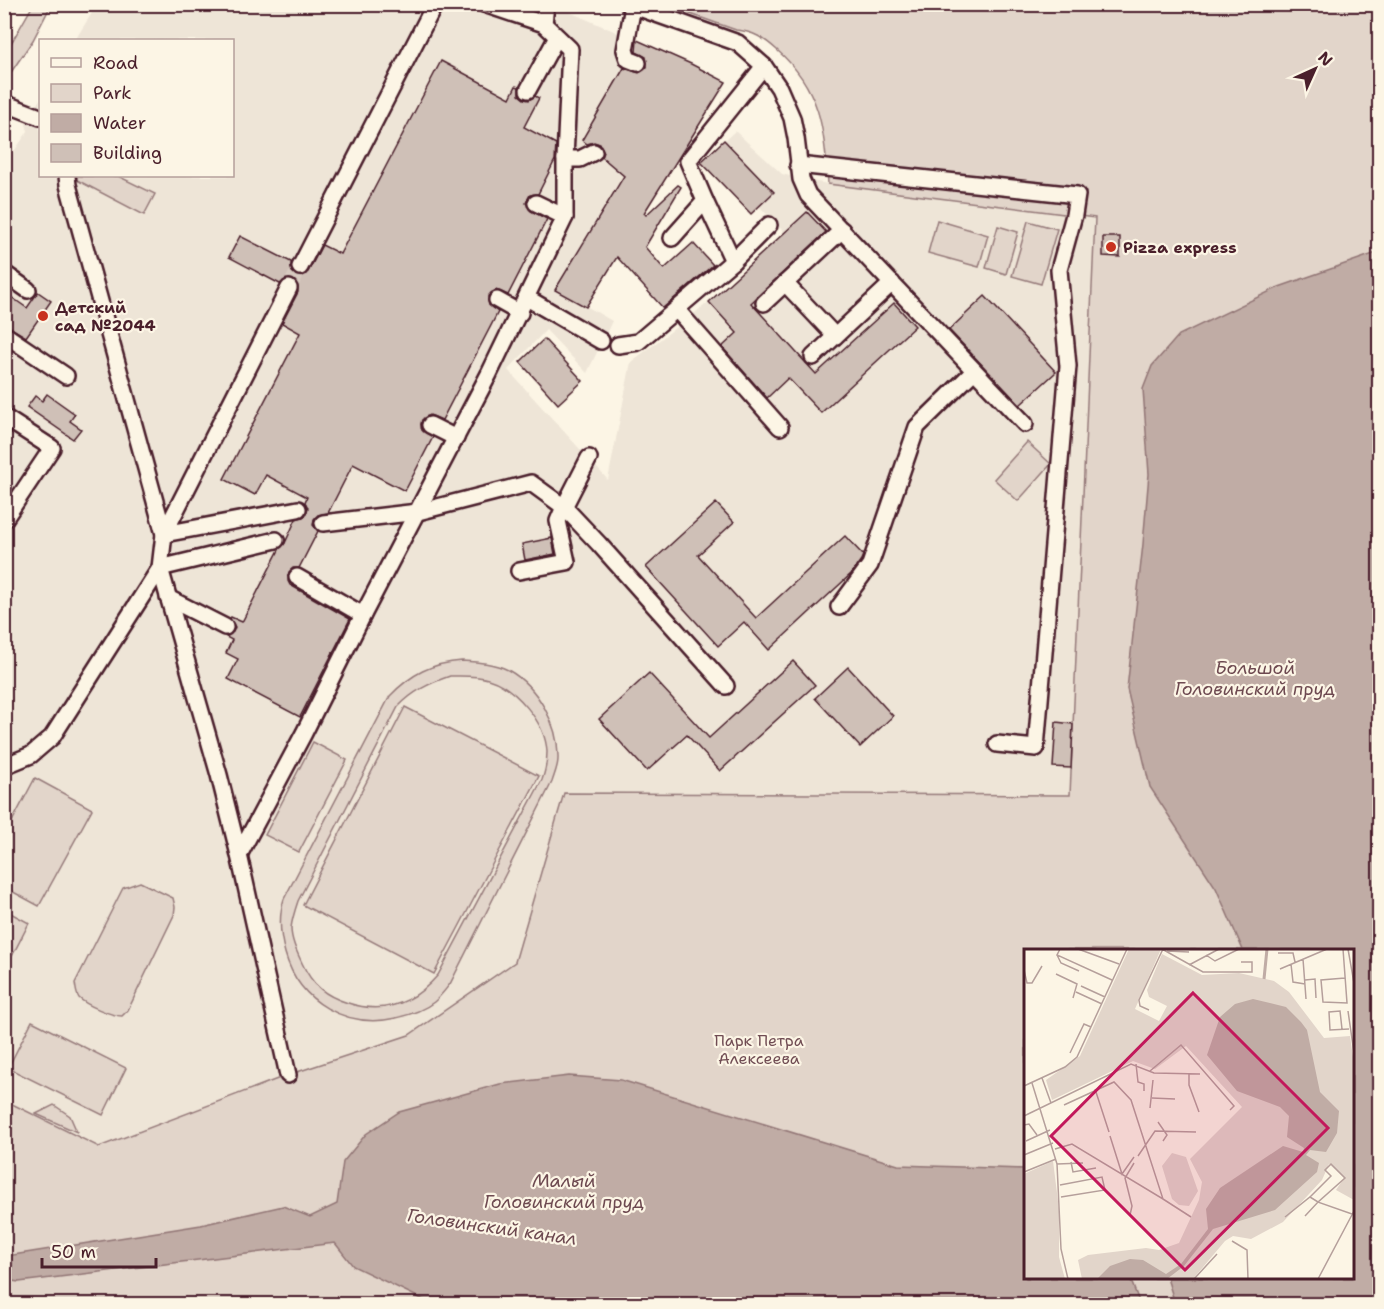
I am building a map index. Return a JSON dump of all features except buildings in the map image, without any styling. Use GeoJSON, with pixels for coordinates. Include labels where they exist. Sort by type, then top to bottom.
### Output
{"type":"FeatureCollection","features":[{"type":"Feature","properties":{"kind":"lane"},"geometry":{"type":"LineString","coordinates":[[300,267],[435,4]]}},
{"type":"Feature","properties":{"kind":"lane"},"geometry":{"type":"LineString","coordinates":[[239,855],[520,313],[565,217],[570,49],[544,24],[484,4]]}},
{"type":"Feature","properties":{"kind":"lane"},"geometry":{"type":"LineString","coordinates":[[544,24],[546,4]]}},
{"type":"Feature","properties":{"kind":"lane"},"geometry":{"type":"LineString","coordinates":[[629,60],[626,50],[631,5],[738,43],[764,66],[778,88],[792,118],[799,172],[808,195],[1025,424]]}},
{"type":"Feature","properties":{"kind":"lane"},"geometry":{"type":"LineString","coordinates":[[528,90],[557,37]]}},
{"type":"Feature","properties":{"kind":"lane"},"geometry":{"type":"LineString","coordinates":[[733,261],[688,161],[764,66]]}},
{"type":"Feature","properties":{"kind":"lane"},"geometry":{"type":"LineString","coordinates":[[4,103],[39,117]]}},
{"type":"Feature","properties":{"kind":"lane"},"geometry":{"type":"LineString","coordinates":[[565,159],[580,159],[594,152]]}},
{"type":"Feature","properties":{"kind":"lane"},"geometry":{"type":"LineString","coordinates":[[799,172],[1077,195],[1059,270],[1068,366],[1036,748],[997,744]]}},
{"type":"Feature","properties":{"kind":"lane"},"geometry":{"type":"LineString","coordinates":[[67,177],[164,534]]}},
{"type":"Feature","properties":{"kind":"lane"},"geometry":{"type":"LineString","coordinates":[[672,238],[705,201]]}},
{"type":"Feature","properties":{"kind":"lane"},"geometry":{"type":"LineString","coordinates":[[536,202],[565,217]]}},
{"type":"Feature","properties":{"kind":"lane"},"geometry":{"type":"LineString","coordinates":[[618,345],[638,342],[733,261],[769,225]]}},
{"type":"Feature","properties":{"kind":"lane"},"geometry":{"type":"LineString","coordinates":[[764,303],[842,230]]}},
{"type":"Feature","properties":{"kind":"lane"},"geometry":{"type":"LineString","coordinates":[[4,273],[28,290]]}},
{"type":"Feature","properties":{"kind":"lane"},"geometry":{"type":"LineString","coordinates":[[785,283],[836,336]]}},
{"type":"Feature","properties":{"kind":"lane"},"geometry":{"type":"LineString","coordinates":[[813,357],[892,283]]}},
{"type":"Feature","properties":{"kind":"lane"},"geometry":{"type":"LineString","coordinates":[[288,1075],[219,775],[160,568],[164,534],[289,288]]}},
{"type":"Feature","properties":{"kind":"lane"},"geometry":{"type":"LineString","coordinates":[[527,298],[601,341]]}},
{"type":"Feature","properties":{"kind":"lane"},"geometry":{"type":"LineString","coordinates":[[497,300],[520,313]]}},
{"type":"Feature","properties":{"kind":"lane"},"geometry":{"type":"LineString","coordinates":[[676,310],[780,427]]}},
{"type":"Feature","properties":{"kind":"lane"},"geometry":{"type":"LineString","coordinates":[[4,334],[66,376]]}},
{"type":"Feature","properties":{"kind":"lane"},"geometry":{"type":"LineString","coordinates":[[839,608],[870,565],[916,427],[974,371]]}},
{"type":"Feature","properties":{"kind":"lane"},"geometry":{"type":"LineString","coordinates":[[4,417],[52,448],[4,520]]}},
{"type":"Feature","properties":{"kind":"lane"},"geometry":{"type":"LineString","coordinates":[[429,426],[456,438]]}},
{"type":"Feature","properties":{"kind":"lane"},"geometry":{"type":"LineString","coordinates":[[519,571],[567,562],[558,521],[589,458]]}},
{"type":"Feature","properties":{"kind":"lane"},"geometry":{"type":"LineString","coordinates":[[323,523],[418,512],[531,483],[564,507],[726,686]]}},
{"type":"Feature","properties":{"kind":"lane"},"geometry":{"type":"LineString","coordinates":[[164,534],[298,509]]}},
{"type":"Feature","properties":{"kind":"lane"},"geometry":{"type":"LineString","coordinates":[[4,766],[31,755],[52,737],[160,568],[276,540]]}},
{"type":"Feature","properties":{"kind":"lane"},"geometry":{"type":"LineString","coordinates":[[297,577],[363,615]]}},
{"type":"Feature","properties":{"kind":"lane"},"geometry":{"type":"LineString","coordinates":[[168,598],[225,627]]}},
{"type":"Feature","properties":{"kind":"shaded area"},"geometry":{"type":"Polygon","coordinates":[[[97,5],[553,5],[691,64],[726,82],[586,306],[612,321],[587,373],[546,330],[508,370],[608,480],[631,362],[709,302],[784,232],[759,206],[751,214],[701,162],[735,131],[782,174],[801,179],[1095,218],[1070,796],[564,793],[515,962],[409,1035],[288,1075],[99,1147],[5,1100],[4,166],[28,131],[26,124],[39,101],[39,177],[234,177],[234,39],[76,39],[97,5]]]}},
{"type":"Feature","properties":{"kind":"green space"},"geometry":{"type":"Polygon","coordinates":[[[33,5],[51,5],[33,40],[5,81],[5,54],[33,5]]]}},
{"type":"Feature","properties":{"kind":"green space","name":"Парк Петра Алексеева"},"geometry":{"type":"Polygon","coordinates":[[[665,5],[1379,5],[1379,1304],[5,1304],[4,1100],[99,1147],[288,1075],[409,1035],[515,962],[564,793],[1070,795],[1095,218],[828,184],[822,127],[818,111],[803,79],[768,42],[665,5]]]}},
{"type":"Feature","properties":{"kind":"green space"},"geometry":{"type":"Polygon","coordinates":[[[77,177],[120,177],[155,194],[144,215],[77,180],[77,177]]]}},
{"type":"Feature","properties":{"kind":"green space"},"geometry":{"type":"Polygon","coordinates":[[[937,220],[988,235],[979,267],[928,253],[937,220]]]}},
{"type":"Feature","properties":{"kind":"green space"},"geometry":{"type":"Polygon","coordinates":[[[1028,221],[1057,229],[1041,284],[1012,276],[1028,221]]]}},
{"type":"Feature","properties":{"kind":"green space"},"geometry":{"type":"Polygon","coordinates":[[[998,226],[1018,232],[1006,274],[986,268],[998,226]]]}},
{"type":"Feature","properties":{"kind":"green space"},"geometry":{"type":"Polygon","coordinates":[[[1027,442],[1051,464],[1018,501],[994,479],[1027,442]]]}},
{"type":"Feature","properties":{"kind":"green space"},"geometry":{"type":"Polygon","coordinates":[[[451,662],[486,663],[497,666],[508,670],[529,686],[551,720],[557,746],[556,771],[450,984],[434,1002],[411,1014],[396,1018],[360,1020],[327,1008],[301,986],[285,953],[281,933],[280,919],[284,899],[390,696],[414,676],[432,667],[451,662]],[[450,676],[422,688],[398,707],[297,904],[291,932],[306,971],[320,989],[348,1003],[374,1008],[397,1004],[418,993],[438,975],[543,777],[547,755],[545,741],[535,718],[518,698],[498,683],[488,679],[450,676]]]}},
{"type":"Feature","properties":{"kind":"green space"},"geometry":{"type":"Polygon","coordinates":[[[405,707],[539,776],[434,974],[303,905],[405,707]]]}},
{"type":"Feature","properties":{"kind":"green space"},"geometry":{"type":"Polygon","coordinates":[[[313,742],[347,760],[299,852],[265,835],[313,742]]]}},
{"type":"Feature","properties":{"kind":"green space"},"geometry":{"type":"Polygon","coordinates":[[[35,778],[92,809],[39,906],[4,887],[5,835],[35,778]]]}},
{"type":"Feature","properties":{"kind":"green space"},"geometry":{"type":"Polygon","coordinates":[[[140,882],[173,898],[174,915],[128,1010],[122,1016],[118,1016],[82,1001],[77,995],[75,983],[123,888],[140,882]]]}},
{"type":"Feature","properties":{"kind":"green space"},"geometry":{"type":"Polygon","coordinates":[[[5,910],[29,923],[5,970],[5,910]]]}},
{"type":"Feature","properties":{"kind":"green space"},"geometry":{"type":"Polygon","coordinates":[[[32,1021],[126,1068],[103,1115],[8,1068],[32,1021]]]}},
{"type":"Feature","properties":{"kind":"green space"},"geometry":{"type":"Polygon","coordinates":[[[54,1105],[70,1116],[77,1132],[36,1114],[54,1105]]]}},
{"type":"Feature","properties":{"kind":"water","name":"Большой Головинский пруд"},"geometry":{"type":"Polygon","coordinates":[[[1379,252],[1379,1304],[1149,1304],[1173,1297],[1167,1279],[1354,1279],[1354,949],[1243,949],[1216,888],[1150,787],[1127,689],[1149,474],[1143,389],[1152,366],[1179,335],[1279,287],[1379,252]]]}},
{"type":"Feature","properties":{"kind":"water","name":"Малый Головинский пруд"},"geometry":{"type":"Polygon","coordinates":[[[569,1076],[621,1080],[898,1165],[1024,1169],[1024,1279],[1130,1279],[1140,1304],[432,1304],[353,1266],[335,1243],[19,1282],[5,1280],[5,1254],[13,1255],[201,1225],[283,1206],[310,1217],[337,1204],[343,1162],[366,1134],[399,1112],[500,1084],[569,1076]]]}},
{"type":"Feature","properties":{"kind":"tunnel"},"geometry":{"type":"LineString","coordinates":[[289,288],[300,267]]}},
{"type":"Feature","properties":{"kind":"place","name":"Pizza express"},"geometry":{"type":"Point","coordinates":[1111,247]}},
{"type":"Feature","properties":{"kind":"place","name":"Детский сад №2044"},"geometry":{"type":"Point","coordinates":[43,316]}},
{"type":"Feature","properties":{"kind":"water label","name":"Головинский канал"},"geometry":{"type":"Point","coordinates":[492,1227]}}]}
